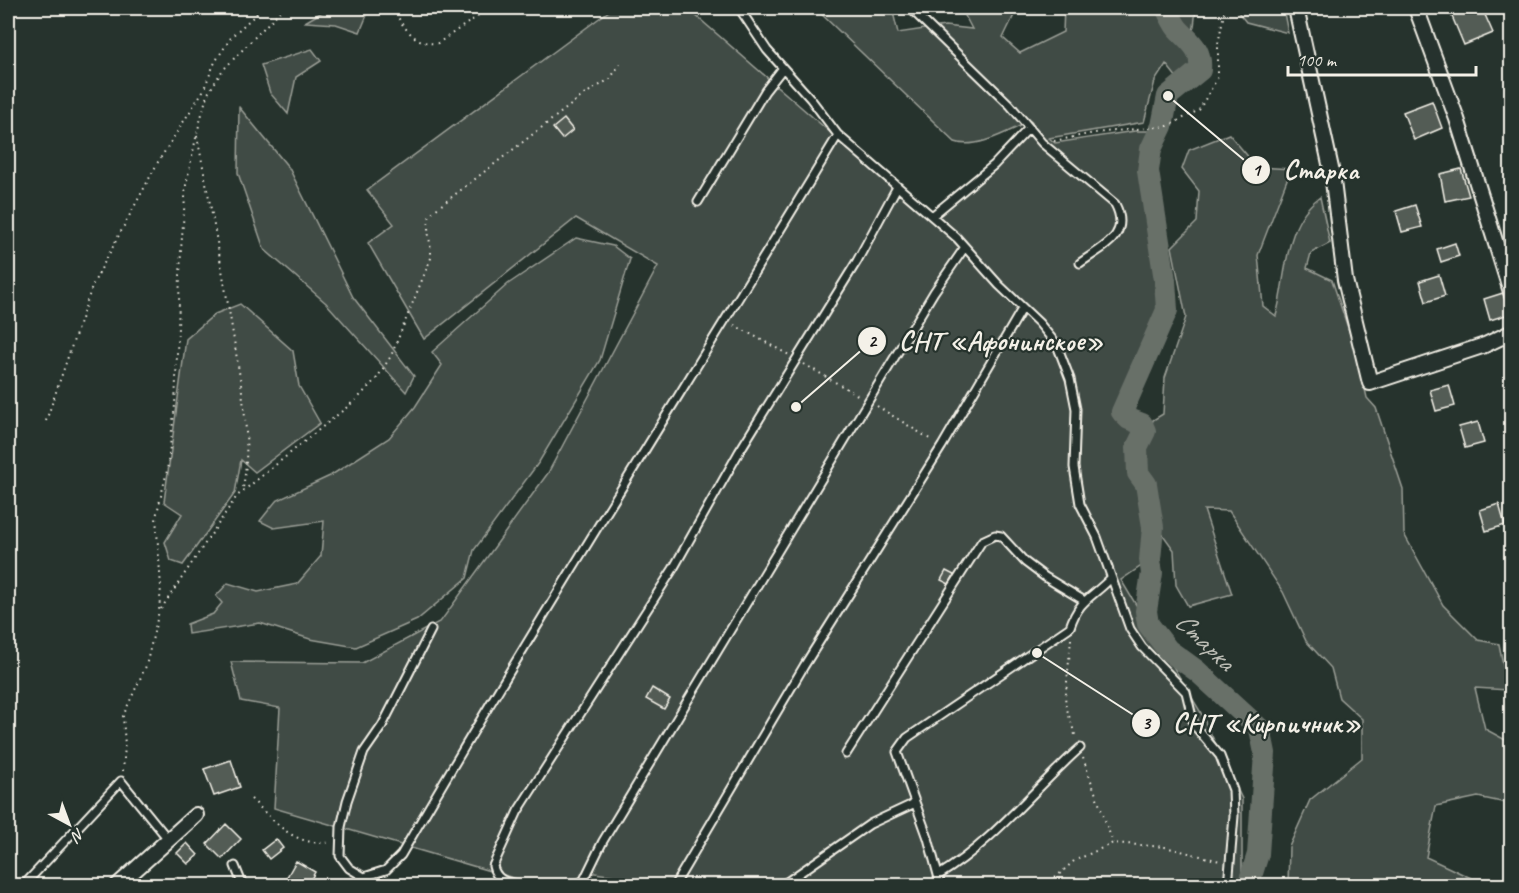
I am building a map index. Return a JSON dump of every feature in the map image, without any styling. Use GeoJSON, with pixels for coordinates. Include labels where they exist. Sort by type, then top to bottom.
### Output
{"type":"FeatureCollection","features":[{"type":"Feature","properties":{"kind":"street"},"geometry":{"type":"LineString","coordinates":[[1296,8],[1332,173],[1346,280],[1370,383],[1485,345],[1512,332]]}},
{"type":"Feature","properties":{"kind":"street"},"geometry":{"type":"LineString","coordinates":[[1416,8],[1457,119],[1512,295]]}},
{"type":"Feature","properties":{"kind":"street"},"geometry":{"type":"LineString","coordinates":[[117,885],[196,815]]}},
{"type":"Feature","properties":{"kind":"lane"},"geometry":{"type":"LineString","coordinates":[[739,8],[767,50],[810,98],[838,135],[965,247],[1022,309],[1039,322],[1062,355],[1076,409],[1073,449],[1078,496],[1097,537],[1130,629],[1142,647],[1186,692],[1194,725],[1225,765],[1233,790],[1234,816],[1228,885]]}},
{"type":"Feature","properties":{"kind":"lane"},"geometry":{"type":"LineString","coordinates":[[910,8],[1010,105],[1042,143],[1110,199],[1119,211],[1120,231],[1115,238],[1080,263]]}},
{"type":"Feature","properties":{"kind":"lane"},"geometry":{"type":"LineString","coordinates":[[698,202],[765,91],[783,68]]}},
{"type":"Feature","properties":{"kind":"lane"},"geometry":{"type":"LineString","coordinates":[[932,216],[994,165],[1029,128]]}},
{"type":"Feature","properties":{"kind":"lane"},"geometry":{"type":"LineString","coordinates":[[364,877],[386,870],[401,855],[540,618],[726,320],[838,135]]}},
{"type":"Feature","properties":{"kind":"lane"},"geometry":{"type":"LineString","coordinates":[[519,885],[504,882],[496,875],[493,866],[518,811],[673,569],[739,452],[797,361],[887,210],[897,187]]}},
{"type":"Feature","properties":{"kind":"lane"},"geometry":{"type":"LineString","coordinates":[[581,885],[609,831],[934,292],[965,247]]}},
{"type":"Feature","properties":{"kind":"lane"},"geometry":{"type":"LineString","coordinates":[[674,885],[834,617],[942,447],[1022,309]]}},
{"type":"Feature","properties":{"kind":"lane"},"geometry":{"type":"LineString","coordinates":[[846,754],[982,542],[995,535],[1001,536],[1025,562],[1083,600]]}},
{"type":"Feature","properties":{"kind":"lane"},"geometry":{"type":"LineString","coordinates":[[941,885],[897,752],[898,747],[907,738],[1070,627],[1075,610],[1083,600],[1111,578]]}},
{"type":"Feature","properties":{"kind":"lane"},"geometry":{"type":"LineString","coordinates":[[364,877],[344,863],[340,856],[340,841],[347,801],[364,752],[382,726],[431,630]]}},
{"type":"Feature","properties":{"kind":"lane"},"geometry":{"type":"LineString","coordinates":[[939,875],[992,834],[1041,783],[1080,748]]}},
{"type":"Feature","properties":{"kind":"lane"},"geometry":{"type":"LineString","coordinates":[[23,885],[121,781],[168,839]]}},
{"type":"Feature","properties":{"kind":"lane"},"geometry":{"type":"LineString","coordinates":[[781,885],[870,824],[915,803]]}},
{"type":"Feature","properties":{"kind":"lane"},"geometry":{"type":"LineString","coordinates":[[235,866],[243,885]]}},
{"type":"Feature","properties":{"kind":"lane"},"geometry":{"type":"LineString","coordinates":[[363,885],[364,877]]}},
{"type":"Feature","properties":{"kind":"path"},"geometry":{"type":"LineString","coordinates":[[46,422],[93,284],[158,162],[203,91],[215,62],[232,36],[263,8]]}},
{"type":"Feature","properties":{"kind":"path"},"geometry":{"type":"LineString","coordinates":[[121,781],[125,763],[123,716],[146,666],[159,611],[161,587],[156,517],[166,471],[175,405],[186,185],[207,94],[222,71],[283,8]]}},
{"type":"Feature","properties":{"kind":"path"},"geometry":{"type":"LineString","coordinates":[[393,8],[404,27],[414,37],[429,44],[438,43],[490,8]]}},
{"type":"Feature","properties":{"kind":"path"},"geometry":{"type":"LineString","coordinates":[[1042,143],[1094,133],[1168,126],[1199,110],[1218,77],[1218,44],[1225,8]]}},
{"type":"Feature","properties":{"kind":"path"},"geometry":{"type":"LineString","coordinates":[[159,611],[243,489],[357,399],[378,378],[391,356],[431,258],[432,247],[427,225],[431,213],[585,94],[610,79],[620,64]]}},
{"type":"Feature","properties":{"kind":"path"},"geometry":{"type":"LineString","coordinates":[[203,91],[207,94]]}},
{"type":"Feature","properties":{"kind":"path"},"geometry":{"type":"LineString","coordinates":[[197,133],[218,239],[244,404],[248,444],[243,489]]}},
{"type":"Feature","properties":{"kind":"path"},"geometry":{"type":"LineString","coordinates":[[726,320],[942,447]]}},
{"type":"Feature","properties":{"kind":"path"},"geometry":{"type":"LineString","coordinates":[[1070,627],[1071,664],[1065,703],[1113,843]]}},
{"type":"Feature","properties":{"kind":"path"},"geometry":{"type":"LineString","coordinates":[[251,799],[275,823],[301,840],[313,844],[340,841]]}},
{"type":"Feature","properties":{"kind":"path"},"geometry":{"type":"LineString","coordinates":[[1046,885],[1074,861],[1113,843],[1177,849],[1230,864]]}},
{"type":"Feature","properties":{"kind":"shaded area"},"geometry":{"type":"Polygon","coordinates":[[[329,8],[356,8],[367,15],[360,32],[336,24],[305,22],[329,8]]]}},
{"type":"Feature","properties":{"kind":"shaded area"},"geometry":{"type":"Polygon","coordinates":[[[613,8],[687,8],[932,221],[1034,126],[1031,121],[983,141],[964,144],[955,142],[815,8],[892,8],[898,33],[945,26],[972,29],[961,8],[1008,8],[1014,15],[1003,38],[1020,53],[1063,32],[1064,8],[1162,8],[1175,34],[1195,51],[1198,68],[1181,83],[1166,64],[1155,81],[1144,122],[1049,138],[1055,143],[1135,131],[1156,131],[1142,169],[1149,211],[1154,215],[1165,280],[1167,310],[1122,412],[1129,419],[1142,424],[1145,431],[1137,448],[1138,473],[1146,484],[1153,527],[1150,560],[1121,580],[1200,711],[1242,799],[1242,885],[692,886],[678,878],[664,883],[588,872],[566,885],[538,885],[274,808],[280,708],[241,701],[231,662],[362,663],[441,621],[548,473],[658,266],[576,218],[424,339],[368,243],[394,224],[367,190],[613,8]]]}},
{"type":"Feature","properties":{"kind":"shaded area"},"geometry":{"type":"Polygon","coordinates":[[[1167,8],[1196,8],[1194,27],[1190,35],[1177,26],[1167,8]]]}},
{"type":"Feature","properties":{"kind":"shaded area"},"geometry":{"type":"Polygon","coordinates":[[[1235,8],[1283,8],[1288,33],[1246,22],[1235,8]]]}},
{"type":"Feature","properties":{"kind":"shaded area"},"geometry":{"type":"Polygon","coordinates":[[[312,49],[321,61],[296,77],[288,114],[270,93],[261,65],[312,49]]]}},
{"type":"Feature","properties":{"kind":"shaded area"},"geometry":{"type":"Polygon","coordinates":[[[239,107],[289,168],[353,297],[414,376],[406,392],[326,303],[264,249],[238,173],[239,107]]]}},
{"type":"Feature","properties":{"kind":"shaded area"},"geometry":{"type":"Polygon","coordinates":[[[1229,134],[1257,167],[1291,169],[1258,255],[1263,306],[1276,316],[1293,236],[1308,208],[1320,197],[1330,243],[1311,253],[1307,268],[1332,280],[1358,358],[1367,398],[1376,408],[1403,489],[1404,534],[1443,605],[1478,640],[1499,644],[1508,690],[1475,688],[1485,729],[1511,743],[1511,804],[1478,797],[1436,806],[1426,857],[1486,885],[1288,885],[1289,847],[1310,800],[1362,758],[1362,719],[1339,698],[1331,668],[1306,641],[1283,592],[1229,511],[1204,510],[1232,594],[1188,606],[1176,585],[1174,550],[1161,532],[1152,481],[1144,474],[1145,449],[1153,420],[1163,414],[1165,378],[1186,317],[1172,247],[1197,222],[1199,191],[1182,169],[1189,150],[1229,134]]]}},
{"type":"Feature","properties":{"kind":"shaded area"},"geometry":{"type":"Polygon","coordinates":[[[576,238],[613,246],[630,259],[600,360],[539,462],[474,550],[467,578],[417,620],[356,647],[310,639],[260,623],[188,634],[187,624],[213,614],[222,603],[216,596],[228,583],[258,592],[297,584],[321,556],[324,521],[274,528],[260,521],[276,501],[330,476],[389,438],[415,407],[442,365],[432,352],[508,284],[576,238]]]}},
{"type":"Feature","properties":{"kind":"shaded area"},"geometry":{"type":"Polygon","coordinates":[[[240,304],[293,351],[299,386],[320,423],[255,472],[241,460],[235,493],[183,565],[171,561],[165,542],[182,514],[164,502],[186,339],[215,314],[240,304]]]}},
{"type":"Feature","properties":{"kind":"building"},"geometry":{"type":"Polygon","coordinates":[[[1467,8],[1482,8],[1493,33],[1464,45],[1451,14],[1467,8]]]}},
{"type":"Feature","properties":{"kind":"building"},"geometry":{"type":"Polygon","coordinates":[[[1512,46],[1512,72],[1505,48],[1512,46]]]}},
{"type":"Feature","properties":{"kind":"building"},"geometry":{"type":"Polygon","coordinates":[[[1432,101],[1442,128],[1414,140],[1403,112],[1432,101]]]}},
{"type":"Feature","properties":{"kind":"building"},"geometry":{"type":"Polygon","coordinates":[[[564,119],[573,130],[562,139],[553,128],[564,119]]]}},
{"type":"Feature","properties":{"kind":"building"},"geometry":{"type":"Polygon","coordinates":[[[1461,169],[1469,196],[1445,201],[1440,174],[1461,169]]]}},
{"type":"Feature","properties":{"kind":"building"},"geometry":{"type":"Polygon","coordinates":[[[1415,205],[1422,227],[1402,232],[1396,211],[1415,205]]]}},
{"type":"Feature","properties":{"kind":"building"},"geometry":{"type":"Polygon","coordinates":[[[1455,243],[1459,256],[1441,262],[1437,249],[1455,243]]]}},
{"type":"Feature","properties":{"kind":"building"},"geometry":{"type":"Polygon","coordinates":[[[1439,275],[1445,296],[1426,302],[1420,281],[1439,275]]]}},
{"type":"Feature","properties":{"kind":"building"},"geometry":{"type":"Polygon","coordinates":[[[1503,293],[1509,314],[1490,320],[1484,299],[1503,293]]]}},
{"type":"Feature","properties":{"kind":"building"},"geometry":{"type":"Polygon","coordinates":[[[1449,385],[1455,406],[1436,411],[1430,390],[1449,385]]]}},
{"type":"Feature","properties":{"kind":"building"},"geometry":{"type":"Polygon","coordinates":[[[1478,422],[1484,443],[1465,448],[1459,427],[1478,422]]]}},
{"type":"Feature","properties":{"kind":"building"},"geometry":{"type":"Polygon","coordinates":[[[1499,504],[1505,525],[1486,531],[1480,510],[1499,504]]]}},
{"type":"Feature","properties":{"kind":"building"},"geometry":{"type":"Polygon","coordinates":[[[946,571],[954,575],[949,584],[941,580],[946,571]]]}},
{"type":"Feature","properties":{"kind":"building"},"geometry":{"type":"Polygon","coordinates":[[[652,688],[670,699],[664,709],[646,699],[652,688]]]}},
{"type":"Feature","properties":{"kind":"building"},"geometry":{"type":"Polygon","coordinates":[[[231,760],[240,787],[214,796],[204,769],[231,760]]]}},
{"type":"Feature","properties":{"kind":"building"},"geometry":{"type":"Polygon","coordinates":[[[226,824],[241,839],[222,859],[207,844],[226,824]]]}},
{"type":"Feature","properties":{"kind":"building"},"geometry":{"type":"Polygon","coordinates":[[[276,839],[283,848],[269,859],[262,850],[276,839]]]}},
{"type":"Feature","properties":{"kind":"building"},"geometry":{"type":"Polygon","coordinates":[[[187,843],[198,855],[188,864],[177,853],[187,843]]]}},
{"type":"Feature","properties":{"kind":"building"},"geometry":{"type":"Polygon","coordinates":[[[296,861],[315,872],[307,886],[289,886],[284,882],[296,861]]]}},
{"type":"Feature","properties":{"kind":"building"},"geometry":{"type":"Polygon","coordinates":[[[176,877],[184,886],[167,886],[176,877]]]}},
{"type":"Feature","properties":{"kind":"waterway","name":"Старка"},"geometry":{"type":"LineString","coordinates":[[1166,8],[1176,27],[1197,51],[1200,70],[1168,96],[1162,126],[1151,149],[1148,171],[1165,280],[1167,310],[1122,412],[1129,419],[1142,424],[1145,431],[1137,447],[1138,473],[1146,484],[1153,527],[1150,560],[1152,573],[1146,611],[1148,624],[1168,650],[1197,671],[1260,729],[1265,753],[1258,854],[1248,886]]}},
{"type":"Feature","properties":{"kind":"place","name":"Старка"},"geometry":{"type":"Point","coordinates":[1168,96]}},
{"type":"Feature","properties":{"kind":"place","name":"СНТ «Афонинское»"},"geometry":{"type":"Point","coordinates":[796,407]}},
{"type":"Feature","properties":{"kind":"place","name":"СНТ «Кирпичник»"},"geometry":{"type":"Point","coordinates":[1037,653]}}]}
